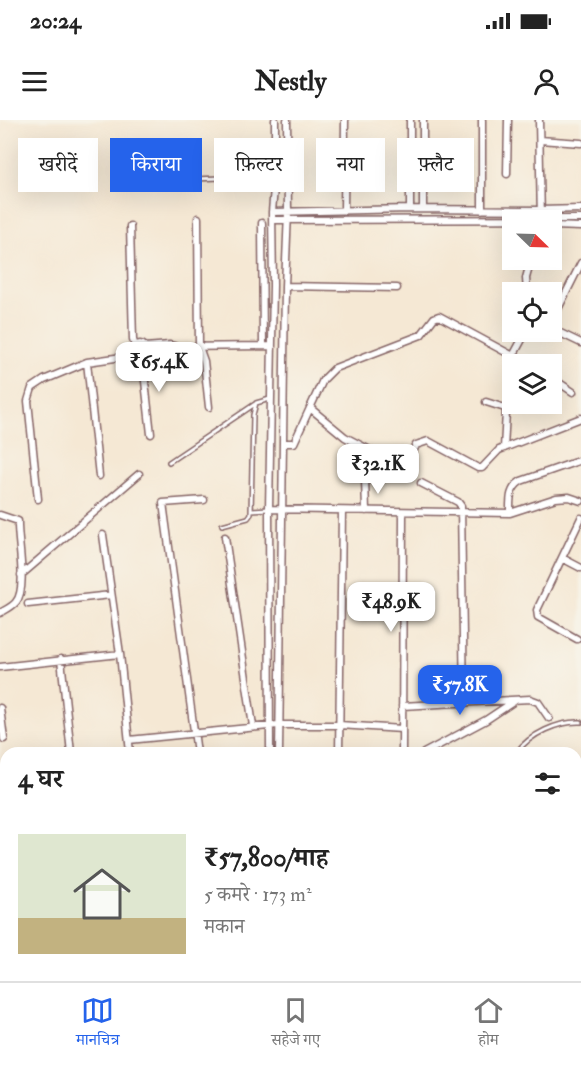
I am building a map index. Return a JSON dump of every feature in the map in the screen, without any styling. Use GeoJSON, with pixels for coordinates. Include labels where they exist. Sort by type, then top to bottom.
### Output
{"type":"FeatureCollection","features":[{"type":"Feature","properties":{"kind":"street"},"geometry":{"type":"LineString","coordinates":[[275,120],[275,138]]}},
{"type":"Feature","properties":{"kind":"street"},"geometry":{"type":"LineString","coordinates":[[279,747],[285,286],[288,221],[287,120]]}},
{"type":"Feature","properties":{"kind":"street"},"geometry":{"type":"LineString","coordinates":[[344,211],[345,120]]}},
{"type":"Feature","properties":{"kind":"street"},"geometry":{"type":"LineString","coordinates":[[410,120],[410,138]]}},
{"type":"Feature","properties":{"kind":"street"},"geometry":{"type":"LineString","coordinates":[[423,120],[423,138]]}},
{"type":"Feature","properties":{"kind":"street"},"geometry":{"type":"LineString","coordinates":[[482,120],[482,210]]}},
{"type":"Feature","properties":{"kind":"street"},"geometry":{"type":"LineString","coordinates":[[507,174],[508,120]]}},
{"type":"Feature","properties":{"kind":"street"},"geometry":{"type":"LineString","coordinates":[[539,120],[540,210],[581,209]]}},
{"type":"Feature","properties":{"kind":"street"},"geometry":{"type":"LineString","coordinates":[[540,140],[581,143]]}},
{"type":"Feature","properties":{"kind":"street"},"geometry":{"type":"LineString","coordinates":[[270,747],[269,509],[274,192]]}},
{"type":"Feature","properties":{"kind":"street"},"geometry":{"type":"LineString","coordinates":[[410,192],[410,209]]}},
{"type":"Feature","properties":{"kind":"street"},"geometry":{"type":"LineString","coordinates":[[423,192],[423,209]]}},
{"type":"Feature","properties":{"kind":"street"},"geometry":{"type":"LineString","coordinates":[[272,212],[502,210]]}},
{"type":"Feature","properties":{"kind":"street"},"geometry":{"type":"LineString","coordinates":[[198,218],[199,347],[204,361],[209,406]]}},
{"type":"Feature","properties":{"kind":"street"},"geometry":{"type":"LineString","coordinates":[[562,219],[581,219]]}},
{"type":"Feature","properties":{"kind":"street"},"geometry":{"type":"LineString","coordinates":[[273,220],[502,220]]}},
{"type":"Feature","properties":{"kind":"street"},"geometry":{"type":"LineString","coordinates":[[262,223],[263,345]]}},
{"type":"Feature","properties":{"kind":"street"},"geometry":{"type":"LineString","coordinates":[[130,226],[133,340],[135,346],[141,344],[151,434]]}},
{"type":"Feature","properties":{"kind":"street"},"geometry":{"type":"LineString","coordinates":[[562,226],[581,227]]}},
{"type":"Feature","properties":{"kind":"street"},"geometry":{"type":"LineString","coordinates":[[562,301],[581,263]]}},
{"type":"Feature","properties":{"kind":"street"},"geometry":{"type":"LineString","coordinates":[[285,286],[397,288]]}},
{"type":"Feature","properties":{"kind":"street"},"geometry":{"type":"LineString","coordinates":[[284,443],[294,443],[323,380],[335,368],[421,335],[434,318],[439,316],[509,354]]}},
{"type":"Feature","properties":{"kind":"street"},"geometry":{"type":"LineString","coordinates":[[562,334],[581,343]]}},
{"type":"Feature","properties":{"kind":"street"},"geometry":{"type":"LineString","coordinates":[[38,499],[28,401],[32,388],[44,380],[87,362],[170,345],[178,347],[272,346]]}},
{"type":"Feature","properties":{"kind":"street"},"geometry":{"type":"LineString","coordinates":[[87,362],[99,476]]}},
{"type":"Feature","properties":{"kind":"street"},"geometry":{"type":"LineString","coordinates":[[562,385],[573,392]]}},
{"type":"Feature","properties":{"kind":"street"},"geometry":{"type":"LineString","coordinates":[[486,402],[505,408],[504,448]]}},
{"type":"Feature","properties":{"kind":"street"},"geometry":{"type":"LineString","coordinates":[[309,411],[345,437],[400,466],[408,464],[416,445],[422,441],[428,441],[478,468],[486,466],[494,455],[504,448],[581,418]]}},
{"type":"Feature","properties":{"kind":"street"},"geometry":{"type":"LineString","coordinates":[[510,513],[511,492],[515,485],[581,460]]}},
{"type":"Feature","properties":{"kind":"street"},"geometry":{"type":"LineString","coordinates":[[21,575],[139,474]]}},
{"type":"Feature","properties":{"kind":"street"},"geometry":{"type":"LineString","coordinates":[[365,479],[366,511]]}},
{"type":"Feature","properties":{"kind":"street"},"geometry":{"type":"LineString","coordinates":[[421,483],[458,502],[461,506],[464,703]]}},
{"type":"Feature","properties":{"kind":"street"},"geometry":{"type":"LineString","coordinates":[[269,509],[510,513],[556,498],[569,496],[581,501]]}},
{"type":"Feature","properties":{"kind":"street"},"geometry":{"type":"LineString","coordinates":[[196,747],[164,503],[204,500]]}},
{"type":"Feature","properties":{"kind":"street"},"geometry":{"type":"LineString","coordinates":[[339,747],[342,511]]}},
{"type":"Feature","properties":{"kind":"street"},"geometry":{"type":"LineString","coordinates":[[402,747],[403,512]]}},
{"type":"Feature","properties":{"kind":"street"},"geometry":{"type":"LineString","coordinates":[[0,515],[18,521],[18,543],[21,555],[18,599],[0,614]]}},
{"type":"Feature","properties":{"kind":"street"},"geometry":{"type":"LineString","coordinates":[[577,639],[538,616],[537,610],[581,518]]}},
{"type":"Feature","properties":{"kind":"street"},"geometry":{"type":"LineString","coordinates":[[103,535],[120,654],[130,747]]}},
{"type":"Feature","properties":{"kind":"street"},"geometry":{"type":"LineString","coordinates":[[225,537],[253,726]]}},
{"type":"Feature","properties":{"kind":"street"},"geometry":{"type":"LineString","coordinates":[[562,558],[581,568]]}},
{"type":"Feature","properties":{"kind":"street"},"geometry":{"type":"LineString","coordinates":[[28,604],[111,596]]}},
{"type":"Feature","properties":{"kind":"street"},"geometry":{"type":"LineString","coordinates":[[0,667],[120,654]]}},
{"type":"Feature","properties":{"kind":"street"},"geometry":{"type":"LineString","coordinates":[[61,659],[70,747]]}},
{"type":"Feature","properties":{"kind":"street"},"geometry":{"type":"LineString","coordinates":[[402,706],[530,699],[538,702],[549,718]]}},
{"type":"Feature","properties":{"kind":"street"},"geometry":{"type":"LineString","coordinates":[[435,747],[486,720],[516,700]]}},
{"type":"Feature","properties":{"kind":"street"},"geometry":{"type":"LineString","coordinates":[[0,708],[4,740]]}},
{"type":"Feature","properties":{"kind":"street"},"geometry":{"type":"LineString","coordinates":[[129,740],[253,726],[339,725],[402,729]]}},
{"type":"Feature","properties":{"kind":"lane"},"geometry":{"type":"LineString","coordinates":[[169,462],[256,403],[272,399]]}},
{"type":"Feature","properties":{"kind":"lane"},"geometry":{"type":"LineString","coordinates":[[222,525],[248,518],[252,510],[253,415],[256,403]]}},
{"type":"Feature","properties":{"kind":"lane"},"geometry":{"type":"LineString","coordinates":[[252,510],[269,509]]}},
{"type":"Feature","properties":{"kind":"lane"},"geometry":{"type":"LineString","coordinates":[[522,747],[534,736],[554,727],[581,722]]}}]}
